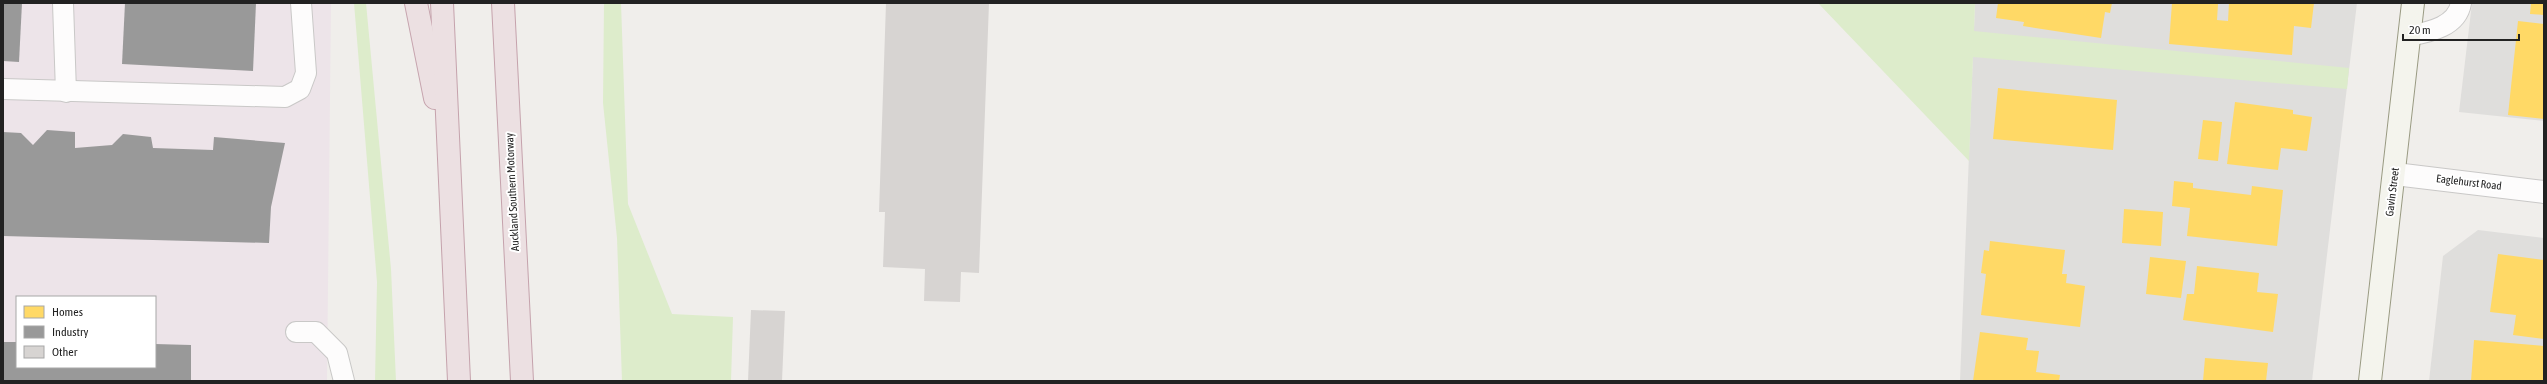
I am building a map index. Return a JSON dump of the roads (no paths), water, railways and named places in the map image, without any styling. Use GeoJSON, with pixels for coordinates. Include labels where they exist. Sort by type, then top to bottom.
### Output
{"type":"FeatureCollection","features":[{"type":"Feature","properties":{"kind":"highway"},"geometry":{"type":"LineString","coordinates":[[416,3],[449,164]]}},
{"type":"Feature","properties":{"kind":"highway"},"geometry":{"type":"LineString","coordinates":[[442,3],[459,381]]}},
{"type":"Feature","properties":{"kind":"highway","name":"Auckland Southern Motorway"},"geometry":{"type":"LineString","coordinates":[[503,3],[522,381]]}},
{"type":"Feature","properties":{"kind":"street","name":"Gavin Street"},"geometry":{"type":"LineString","coordinates":[[2370,381],[2395,174],[2413,3]]}},
{"type":"Feature","properties":{"kind":"street","name":"Eaglehurst Road"},"geometry":{"type":"LineString","coordinates":[[2395,174],[2544,192]]}},
{"type":"Feature","properties":{"kind":"lane"},"geometry":{"type":"LineString","coordinates":[[63,3],[66,92]]}},
{"type":"Feature","properties":{"kind":"lane"},"geometry":{"type":"LineString","coordinates":[[3,90],[285,97],[300,89],[306,73],[301,3]]}},
{"type":"Feature","properties":{"kind":"lane"},"geometry":{"type":"LineString","coordinates":[[2409,36],[2441,28],[2459,11],[2461,3]]}},
{"type":"Feature","properties":{"kind":"lane"},"geometry":{"type":"LineString","coordinates":[[296,332],[316,332],[337,353],[344,381]]}}]}
